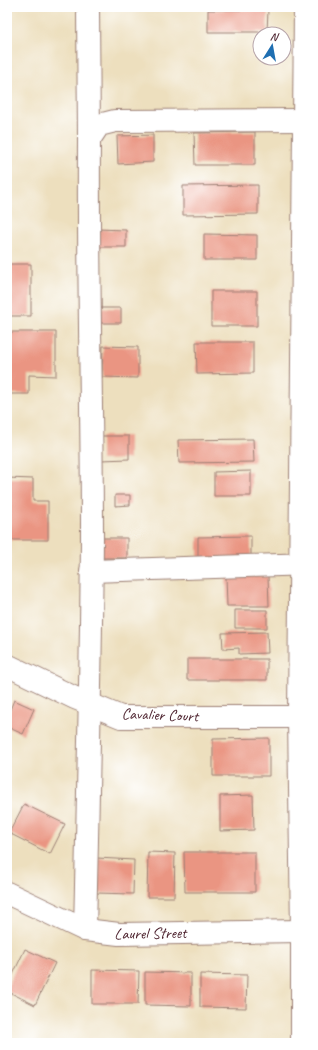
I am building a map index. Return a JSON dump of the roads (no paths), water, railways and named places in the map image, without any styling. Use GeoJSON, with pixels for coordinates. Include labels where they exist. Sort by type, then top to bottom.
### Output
{"type":"FeatureCollection","features":[{"type":"Feature","properties":{"kind":"street"},"geometry":{"type":"LineString","coordinates":[[85,930],[90,704],[91,571],[88,7]]}},
{"type":"Feature","properties":{"kind":"street"},"geometry":{"type":"LineString","coordinates":[[302,1043],[299,718],[306,564],[308,120],[305,7]]}},
{"type":"Feature","properties":{"kind":"street"},"geometry":{"type":"LineString","coordinates":[[89,140],[99,125],[115,121],[308,120]]}},
{"type":"Feature","properties":{"kind":"street"},"geometry":{"type":"LineString","coordinates":[[91,571],[306,564]]}},
{"type":"Feature","properties":{"kind":"street","name":"Cavalier Court"},"geometry":{"type":"LineString","coordinates":[[7,664],[76,698],[121,717],[299,718]]}},
{"type":"Feature","properties":{"kind":"street","name":"Laurel Street"},"geometry":{"type":"LineString","coordinates":[[7,893],[85,930],[120,934],[302,931]]}}]}
